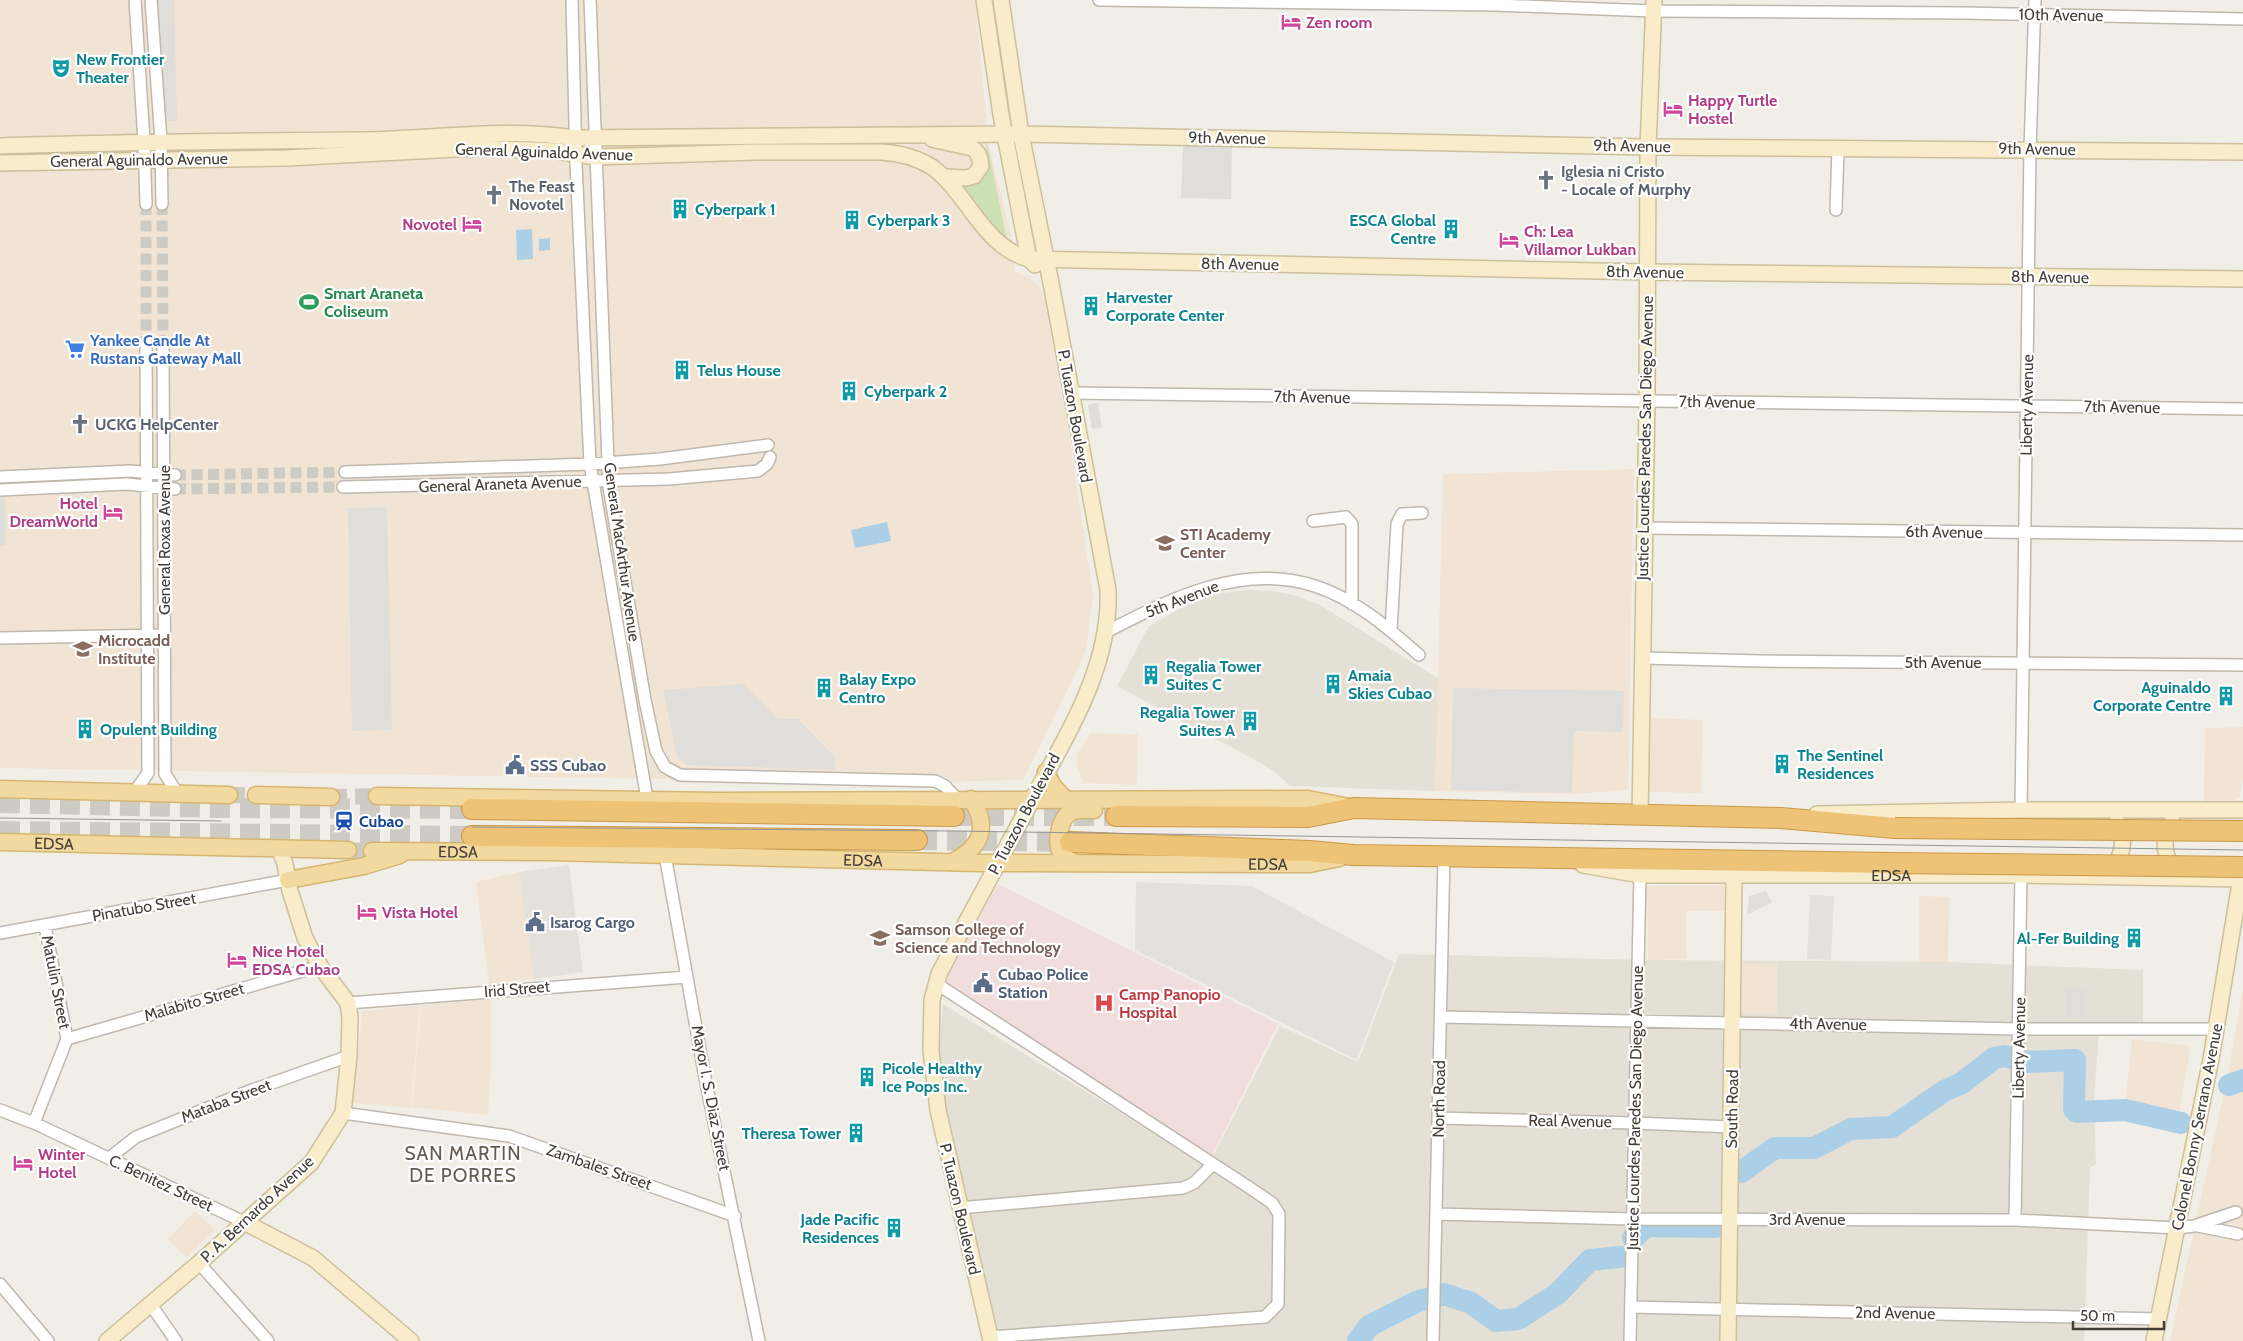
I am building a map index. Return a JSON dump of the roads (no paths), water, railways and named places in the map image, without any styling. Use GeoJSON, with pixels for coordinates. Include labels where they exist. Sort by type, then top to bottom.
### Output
{"type":"FeatureCollection","features":[{"type":"Feature","properties":{"kind":"highway"},"geometry":{"type":"LineString","coordinates":[[472,809],[961,805]]}},
{"type":"Feature","properties":{"kind":"highway"},"geometry":{"type":"LineString","coordinates":[[1116,808],[1308,817],[1354,808],[1781,818],[1895,828],[2243,832]]}},
{"type":"Feature","properties":{"kind":"highway","name":"EDSA"},"geometry":{"type":"LineString","coordinates":[[472,836],[917,840]]}},
{"type":"Feature","properties":{"kind":"highway","name":"EDSA"},"geometry":{"type":"LineString","coordinates":[[1070,842],[1353,855],[1892,863],[2242,873]]}},
{"type":"Feature","properties":{"kind":"main road"},"geometry":{"type":"LineString","coordinates":[[1046,772],[1053,786],[1066,800]]}},
{"type":"Feature","properties":{"kind":"main road"},"geometry":{"type":"LineString","coordinates":[[0,789],[229,795]]}},
{"type":"Feature","properties":{"kind":"main road"},"geometry":{"type":"LineString","coordinates":[[256,795],[331,796]]}},
{"type":"Feature","properties":{"kind":"main road"},"geometry":{"type":"LineString","coordinates":[[377,796],[961,805],[1032,800],[1066,800],[1116,808]]}},
{"type":"Feature","properties":{"kind":"main road"},"geometry":{"type":"LineString","coordinates":[[950,863],[969,853],[979,839],[981,821],[979,812],[961,805]]}},
{"type":"Feature","properties":{"kind":"main road"},"geometry":{"type":"LineString","coordinates":[[1075,863],[1062,854],[1059,845],[1059,836],[1066,817],[1073,811],[1116,808]]}},
{"type":"Feature","properties":{"kind":"main road","name":"EDSA"},"geometry":{"type":"LineString","coordinates":[[0,842],[280,850],[348,850]]}},
{"type":"Feature","properties":{"kind":"main road","name":"EDSA"},"geometry":{"type":"LineString","coordinates":[[372,851],[665,855],[998,864],[1310,864],[1353,855]]}},
{"type":"Feature","properties":{"kind":"main road"},"geometry":{"type":"LineString","coordinates":[[288,880],[387,861],[410,852]]}},
{"type":"Feature","properties":{"kind":"street"},"geometry":{"type":"LineString","coordinates":[[134,0],[144,141],[146,204]]}},
{"type":"Feature","properties":{"kind":"street"},"geometry":{"type":"LineString","coordinates":[[151,0],[161,141],[162,204]]}},
{"type":"Feature","properties":{"kind":"street","name":"General MacArthur Avenue"},"geometry":{"type":"LineString","coordinates":[[572,0],[590,464],[647,800]]}},
{"type":"Feature","properties":{"kind":"street","name":"General MacArthur Avenue"},"geometry":{"type":"LineString","coordinates":[[590,0],[609,480],[645,700],[657,756],[665,767],[671,771],[687,775],[935,781],[945,786],[961,805]]}},
{"type":"Feature","properties":{"kind":"street","name":"P. Tuazon Boulevard"},"geometry":{"type":"LineString","coordinates":[[984,0],[1005,134],[1030,258],[1051,283]]}},
{"type":"Feature","properties":{"kind":"street","name":"P. Tuazon Boulevard"},"geometry":{"type":"LineString","coordinates":[[991,1339],[959,1208],[938,1110],[931,1052],[932,1000],[939,974],[1032,800],[1093,679],[1106,632],[1108,590],[1051,283],[1021,134],[1001,0]]}},
{"type":"Feature","properties":{"kind":"street","name":"10th Avenue"},"geometry":{"type":"LineString","coordinates":[[1099,0],[1654,6],[2243,19]]}},
{"type":"Feature","properties":{"kind":"street","name":"Liberty Avenue"},"geometry":{"type":"LineString","coordinates":[[2021,810],[2030,149],[2035,0]]}},
{"type":"Feature","properties":{"kind":"street","name":"Justice Lourdes Paredes San Diego Avenue"},"geometry":{"type":"LineString","coordinates":[[1640,816],[1647,402],[1648,147],[1654,6]]}},
{"type":"Feature","properties":{"kind":"street","name":"General Aguinaldo Avenue"},"geometry":{"type":"LineString","coordinates":[[0,146],[144,141],[366,140],[460,134],[556,135],[576,138],[1021,134]]}},
{"type":"Feature","properties":{"kind":"street"},"geometry":{"type":"LineString","coordinates":[[920,134],[943,143],[974,149],[980,155],[981,166],[974,176],[966,178],[944,177]]}},
{"type":"Feature","properties":{"kind":"street","name":"9th Avenue"},"geometry":{"type":"LineString","coordinates":[[1021,134],[1648,147],[2243,152]]}},
{"type":"Feature","properties":{"kind":"street","name":"General Aguinaldo Avenue"},"geometry":{"type":"LineString","coordinates":[[0,163],[286,158],[475,148],[557,151],[595,157],[755,152],[898,153],[931,167],[944,177],[995,238],[1016,255],[1046,260]]}},
{"type":"Feature","properties":{"kind":"street"},"geometry":{"type":"LineString","coordinates":[[1836,210],[1838,148]]}},
{"type":"Feature","properties":{"kind":"street","name":"8th Avenue"},"geometry":{"type":"LineString","coordinates":[[1046,260],[1647,272],[2243,279]]}},
{"type":"Feature","properties":{"kind":"street","name":"General Roxas Avenue"},"geometry":{"type":"LineString","coordinates":[[163,342],[169,475],[164,635],[165,774],[178,794]]}},
{"type":"Feature","properties":{"kind":"street","name":"General Roxas Avenue"},"geometry":{"type":"LineString","coordinates":[[134,793],[148,773],[145,486],[146,343]]}},
{"type":"Feature","properties":{"kind":"street","name":"7th Avenue"},"geometry":{"type":"LineString","coordinates":[[1071,393],[2243,409]]}},
{"type":"Feature","properties":{"kind":"street","name":"General Araneta Avenue"},"geometry":{"type":"LineString","coordinates":[[345,472],[590,464],[660,459],[768,445]]}},
{"type":"Feature","properties":{"kind":"street","name":"General Araneta Avenue"},"geometry":{"type":"LineString","coordinates":[[342,488],[670,479],[758,471],[767,464],[770,457]]}},
{"type":"Feature","properties":{"kind":"street"},"geometry":{"type":"LineString","coordinates":[[0,477],[130,471],[169,475]]}},
{"type":"Feature","properties":{"kind":"street"},"geometry":{"type":"LineString","coordinates":[[0,490],[127,484],[169,489]]}},
{"type":"Feature","properties":{"kind":"street"},"geometry":{"type":"LineString","coordinates":[[1391,631],[1397,524],[1402,514],[1422,513]]}},
{"type":"Feature","properties":{"kind":"street"},"geometry":{"type":"LineString","coordinates":[[1313,520],[1346,517],[1352,524],[1352,604]]}},
{"type":"Feature","properties":{"kind":"street","name":"6th Avenue"},"geometry":{"type":"LineString","coordinates":[[1645,528],[2243,535]]}},
{"type":"Feature","properties":{"kind":"street","name":"5th Avenue"},"geometry":{"type":"LineString","coordinates":[[1106,632],[1163,603],[1205,587],[1228,582],[1264,579],[1290,581],[1314,586],[1352,604],[1391,631],[1420,655]]}},
{"type":"Feature","properties":{"kind":"street"},"geometry":{"type":"LineString","coordinates":[[0,638],[164,635]]}},
{"type":"Feature","properties":{"kind":"street","name":"5th Avenue"},"geometry":{"type":"LineString","coordinates":[[1643,658],[1761,661],[2243,665]]}},
{"type":"Feature","properties":{"kind":"street"},"geometry":{"type":"LineString","coordinates":[[148,767],[165,767]]}},
{"type":"Feature","properties":{"kind":"street"},"geometry":{"type":"LineString","coordinates":[[2099,877],[2116,863],[2121,853],[2123,842],[2121,830],[2116,820],[2104,809]]}},
{"type":"Feature","properties":{"kind":"street"},"geometry":{"type":"LineString","coordinates":[[1781,818],[1837,813],[2104,809],[2243,810]]}},
{"type":"Feature","properties":{"kind":"street"},"geometry":{"type":"LineString","coordinates":[[2186,878],[2173,868],[2167,858],[2165,846],[2166,835],[2170,825],[2187,810]]}},
{"type":"Feature","properties":{"kind":"street"},"geometry":{"type":"LineString","coordinates":[[280,850],[290,892],[305,938],[320,966],[348,1002]]}},
{"type":"Feature","properties":{"kind":"street","name":"Mayor I. S. Diaz Street"},"geometry":{"type":"LineString","coordinates":[[665,855],[708,1092],[735,1216],[759,1341]]}},
{"type":"Feature","properties":{"kind":"street","name":"North Road"},"geometry":{"type":"LineString","coordinates":[[1434,1341],[1444,856]]}},
{"type":"Feature","properties":{"kind":"street","name":"EDSA"},"geometry":{"type":"LineString","coordinates":[[1540,858],[1640,875],[2021,875],[2186,878],[2242,873]]}},
{"type":"Feature","properties":{"kind":"street","name":"Colonel Bonny Serrano Avenue"},"geometry":{"type":"LineString","coordinates":[[2154,1341],[2216,1029],[2242,873]]}},
{"type":"Feature","properties":{"kind":"street","name":"Justice Lourdes Paredes San Diego Avenue"},"geometry":{"type":"LineString","coordinates":[[1630,1341],[1640,875]]}},
{"type":"Feature","properties":{"kind":"street","name":"Liberty Avenue"},"geometry":{"type":"LineString","coordinates":[[2015,1220],[2021,875]]}},
{"type":"Feature","properties":{"kind":"street","name":"South Road"},"geometry":{"type":"LineString","coordinates":[[1728,1341],[1734,876]]}},
{"type":"Feature","properties":{"kind":"street","name":"Pinatubo Street"},"geometry":{"type":"LineString","coordinates":[[0,933],[288,880]]}},
{"type":"Feature","properties":{"kind":"street","name":"Colonel Bonny Serrano Avenue"},"geometry":{"type":"LineString","coordinates":[[2235,911],[2243,897]]}},
{"type":"Feature","properties":{"kind":"street","name":"Matulin Street"},"geometry":{"type":"LineString","coordinates":[[34,1123],[67,1039],[45,926]]}},
{"type":"Feature","properties":{"kind":"street","name":"Malabito Street"},"geometry":{"type":"LineString","coordinates":[[67,1039],[320,966]]}},
{"type":"Feature","properties":{"kind":"street","name":"Irid Street"},"geometry":{"type":"LineString","coordinates":[[348,1002],[687,977]]}},
{"type":"Feature","properties":{"kind":"street"},"geometry":{"type":"LineString","coordinates":[[937,984],[1247,1186],[1272,1203],[1279,1214],[1278,1304],[1265,1317],[991,1339]]}},
{"type":"Feature","properties":{"kind":"street","name":"P. A. Bernardo Avenue"},"geometry":{"type":"LineString","coordinates":[[107,1341],[199,1264],[311,1163],[343,1113],[349,1056],[348,1002]]}},
{"type":"Feature","properties":{"kind":"street","name":"4th Avenue"},"geometry":{"type":"LineString","coordinates":[[1441,1017],[2019,1029],[2216,1029]]}},
{"type":"Feature","properties":{"kind":"street","name":"Mataba Street"},"geometry":{"type":"LineString","coordinates":[[109,1158],[136,1137],[252,1090],[349,1056]]}},
{"type":"Feature","properties":{"kind":"street","name":"C. Benitez Street"},"geometry":{"type":"LineString","coordinates":[[0,1110],[34,1123],[109,1158],[244,1222],[313,1258],[411,1341]]}},
{"type":"Feature","properties":{"kind":"street","name":"Zambales Street"},"geometry":{"type":"LineString","coordinates":[[343,1113],[509,1136],[735,1216]]}},
{"type":"Feature","properties":{"kind":"street","name":"Real Avenue"},"geometry":{"type":"LineString","coordinates":[[1438,1118],[1732,1127]]}},
{"type":"Feature","properties":{"kind":"street"},"geometry":{"type":"LineString","coordinates":[[959,1208],[1183,1188],[1194,1183],[1213,1164]]}},
{"type":"Feature","properties":{"kind":"street"},"geometry":{"type":"LineString","coordinates":[[2194,1226],[2236,1212]]}},
{"type":"Feature","properties":{"kind":"street","name":"3rd Avenue"},"geometry":{"type":"LineString","coordinates":[[1436,1214],[1632,1218],[2015,1220],[2177,1228],[2194,1226]]}},
{"type":"Feature","properties":{"kind":"street"},"geometry":{"type":"LineString","coordinates":[[2194,1226],[2216,1228],[2238,1234]]}},
{"type":"Feature","properties":{"kind":"street"},"geometry":{"type":"LineString","coordinates":[[199,1264],[268,1341]]}},
{"type":"Feature","properties":{"kind":"street"},"geometry":{"type":"LineString","coordinates":[[0,1284],[48,1341]]}},
{"type":"Feature","properties":{"kind":"street"},"geometry":{"type":"LineString","coordinates":[[151,1305],[176,1341]]}},
{"type":"Feature","properties":{"kind":"street","name":"2nd Avenue"},"geometry":{"type":"LineString","coordinates":[[1631,1307],[2159,1319]]}},
{"type":"Feature","properties":{"kind":"water"},"geometry":{"type":"Polygon","coordinates":[[[532,229],[533,259],[517,260],[516,230],[532,229]]]}},
{"type":"Feature","properties":{"kind":"water"},"geometry":{"type":"Polygon","coordinates":[[[550,238],[550,250],[539,251],[539,239],[550,238]]]}},
{"type":"Feature","properties":{"kind":"water"},"geometry":{"type":"Polygon","coordinates":[[[887,522],[891,541],[855,548],[851,530],[887,522]]]}},
{"type":"Feature","properties":{"kind":"waterway"},"geometry":{"type":"LineString","coordinates":[[1741,1172],[1775,1148],[1814,1148],[1851,1129],[1892,1127],[1944,1091],[1962,1083],[1994,1058],[2004,1056],[2029,1062],[2075,1060],[2074,1109],[2077,1112],[2125,1110],[2181,1123]]}},
{"type":"Feature","properties":{"kind":"waterway"},"geometry":{"type":"LineString","coordinates":[[2229,1085],[2243,1080]]}},
{"type":"Feature","properties":{"kind":"waterway"},"geometry":{"type":"LineString","coordinates":[[1633,1238],[1647,1226],[1716,1227]]}},
{"type":"Feature","properties":{"kind":"waterway"},"geometry":{"type":"LineString","coordinates":[[1358,1341],[1369,1326],[1416,1302],[1444,1294],[1471,1303],[1496,1321],[1518,1319],[1557,1294],[1590,1260],[1620,1257]]}},
{"type":"Feature","properties":{"kind":"tunnel"},"geometry":{"type":"LineString","coordinates":[[146,204],[146,343]]}},
{"type":"Feature","properties":{"kind":"tunnel"},"geometry":{"type":"LineString","coordinates":[[162,204],[163,342]]}},
{"type":"Feature","properties":{"kind":"tunnel"},"geometry":{"type":"LineString","coordinates":[[175,475],[345,472]]}},
{"type":"Feature","properties":{"kind":"tunnel"},"geometry":{"type":"LineString","coordinates":[[175,489],[343,487]]}},
{"type":"Feature","properties":{"kind":"tunnel"},"geometry":{"type":"LineString","coordinates":[[229,795],[256,795]]}},
{"type":"Feature","properties":{"kind":"tunnel"},"geometry":{"type":"LineString","coordinates":[[331,797],[377,796]]}},
{"type":"Feature","properties":{"kind":"tunnel"},"geometry":{"type":"LineString","coordinates":[[0,803],[221,808],[472,809]]}},
{"type":"Feature","properties":{"kind":"tunnel"},"geometry":{"type":"LineString","coordinates":[[954,816],[1116,816]]}},
{"type":"Feature","properties":{"kind":"tunnel"},"geometry":{"type":"LineString","coordinates":[[0,831],[472,836]]}},
{"type":"Feature","properties":{"kind":"tunnel"},"geometry":{"type":"LineString","coordinates":[[917,840],[1070,842]]}},
{"type":"Feature","properties":{"kind":"tunnel"},"geometry":{"type":"LineString","coordinates":[[348,850],[372,851]]}},
{"type":"Feature","properties":{"kind":"tram line"},"geometry":{"type":"LineString","coordinates":[[0,818],[221,821]]}},
{"type":"Feature","properties":{"kind":"tram line"},"geometry":{"type":"LineString","coordinates":[[472,827],[953,831],[2243,850]]}},
{"type":"Feature","properties":{"kind":"place","name":"Zen room"},"geometry":{"type":"Point","coordinates":[1291,22]}},
{"type":"Feature","properties":{"kind":"place","name":"New Frontier Theater"},"geometry":{"type":"Point","coordinates":[61,68]}},
{"type":"Feature","properties":{"kind":"place","name":"Happy Turtle Hostel"},"geometry":{"type":"Point","coordinates":[1673,109]}},
{"type":"Feature","properties":{"kind":"place","name":"Iglesia ni Cristo - Locale of Murphy"},"geometry":{"type":"Point","coordinates":[1546,180]}},
{"type":"Feature","properties":{"kind":"place","name":"The Feast Novotel"},"geometry":{"type":"Point","coordinates":[494,195]}},
{"type":"Feature","properties":{"kind":"place","name":"Cyberpark 1"},"geometry":{"type":"Point","coordinates":[680,209]}},
{"type":"Feature","properties":{"kind":"place","name":"Cyberpark 3"},"geometry":{"type":"Point","coordinates":[852,220]}},
{"type":"Feature","properties":{"kind":"place","name":"Novotel"},"geometry":{"type":"Point","coordinates":[472,224]}},
{"type":"Feature","properties":{"kind":"place","name":"ESCA Global Centre"},"geometry":{"type":"Point","coordinates":[1451,229]}},
{"type":"Feature","properties":{"kind":"place","name":"Ch: Lea Villamor Lukban"},"geometry":{"type":"Point","coordinates":[1509,240]}},
{"type":"Feature","properties":{"kind":"place","name":"Smart Araneta Coliseum"},"geometry":{"type":"Point","coordinates":[309,302]}},
{"type":"Feature","properties":{"kind":"place","name":"Harvester Corporate Center"},"geometry":{"type":"Point","coordinates":[1091,306]}},
{"type":"Feature","properties":{"kind":"place","name":"Yankee Candle At Rustans Gateway Mall"},"geometry":{"type":"Point","coordinates":[75,349]}},
{"type":"Feature","properties":{"kind":"place","name":"Telus House"},"geometry":{"type":"Point","coordinates":[682,370]}},
{"type":"Feature","properties":{"kind":"place","name":"Cyberpark 2"},"geometry":{"type":"Point","coordinates":[849,391]}},
{"type":"Feature","properties":{"kind":"place","name":"UCKG HelpCenter"},"geometry":{"type":"Point","coordinates":[80,424]}},
{"type":"Feature","properties":{"kind":"place","name":"Hotel DreamWorld"},"geometry":{"type":"Point","coordinates":[113,512]}},
{"type":"Feature","properties":{"kind":"place","name":"STI Academy Center"},"geometry":{"type":"Point","coordinates":[1165,543]}},
{"type":"Feature","properties":{"kind":"place","name":"Microcadd Institute"},"geometry":{"type":"Point","coordinates":[83,649]}},
{"type":"Feature","properties":{"kind":"place","name":"Regalia Tower Suites C"},"geometry":{"type":"Point","coordinates":[1151,675]}},
{"type":"Feature","properties":{"kind":"place","name":"Amaia Skies Cubao"},"geometry":{"type":"Point","coordinates":[1333,684]}},
{"type":"Feature","properties":{"kind":"place","name":"Balay Expo Centro"},"geometry":{"type":"Point","coordinates":[824,688]}},
{"type":"Feature","properties":{"kind":"place","name":"Aguinaldo Corporate Centre"},"geometry":{"type":"Point","coordinates":[2226,696]}},
{"type":"Feature","properties":{"kind":"place","name":"Regalia Tower Suites A"},"geometry":{"type":"Point","coordinates":[1250,721]}},
{"type":"Feature","properties":{"kind":"place","name":"Opulent Building"},"geometry":{"type":"Point","coordinates":[85,729]}},
{"type":"Feature","properties":{"kind":"place","name":"The Sentinel Residences"},"geometry":{"type":"Point","coordinates":[1782,764]}},
{"type":"Feature","properties":{"kind":"place","name":"SSS Cubao"},"geometry":{"type":"Point","coordinates":[515,765]}},
{"type":"Feature","properties":{"kind":"place","name":"Cubao"},"geometry":{"type":"Point","coordinates":[344,821]}},
{"type":"Feature","properties":{"kind":"place","name":"Vista Hotel"},"geometry":{"type":"Point","coordinates":[367,912]}},
{"type":"Feature","properties":{"kind":"place","name":"Isarog Cargo"},"geometry":{"type":"Point","coordinates":[535,922]}},
{"type":"Feature","properties":{"kind":"place","name":"Samson College of Science and Technology"},"geometry":{"type":"Point","coordinates":[880,938]}},
{"type":"Feature","properties":{"kind":"place","name":"Al-Fer Building"},"geometry":{"type":"Point","coordinates":[2134,938]}},
{"type":"Feature","properties":{"kind":"place","name":"Nice Hotel EDSA Cubao"},"geometry":{"type":"Point","coordinates":[237,960]}},
{"type":"Feature","properties":{"kind":"place","name":"Cubao Police Station"},"geometry":{"type":"Point","coordinates":[983,983]}},
{"type":"Feature","properties":{"kind":"place","name":"Camp Panopio Hospital"},"geometry":{"type":"Point","coordinates":[1104,1003]}},
{"type":"Feature","properties":{"kind":"place","name":"Picole Healthy Ice Pops Inc."},"geometry":{"type":"Point","coordinates":[867,1077]}},
{"type":"Feature","properties":{"kind":"place","name":"Theresa Tower"},"geometry":{"type":"Point","coordinates":[856,1133]}},
{"type":"Feature","properties":{"kind":"place","name":"Winter Hotel"},"geometry":{"type":"Point","coordinates":[23,1163]}},
{"type":"Feature","properties":{"kind":"place","name":"Jade Pacific Residences"},"geometry":{"type":"Point","coordinates":[894,1228]}},
{"type":"Feature","properties":{"kind":"district","name":"SAN MARTIN DE PORRES"},"geometry":{"type":"Point","coordinates":[463,1164]}}]}
